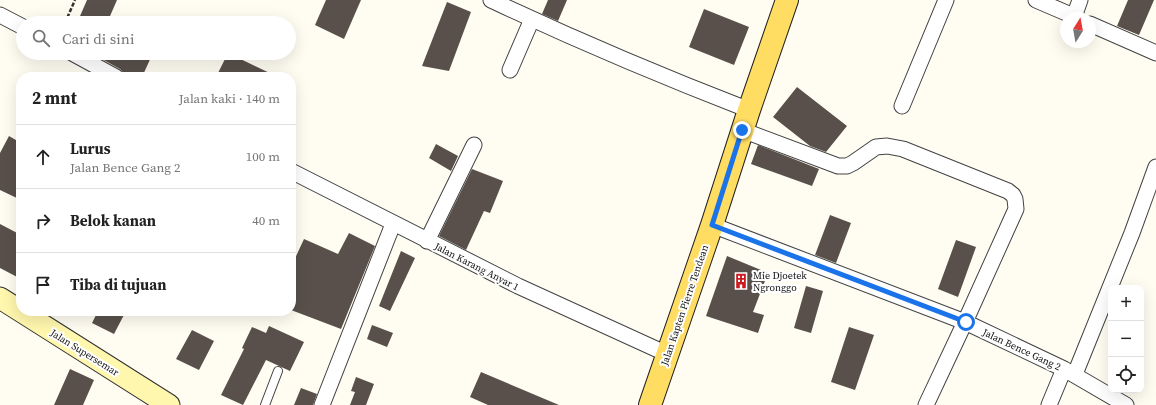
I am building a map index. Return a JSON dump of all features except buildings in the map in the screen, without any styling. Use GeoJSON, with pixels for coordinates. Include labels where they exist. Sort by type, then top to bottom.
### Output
{"type":"FeatureCollection","features":[{"type":"Feature","properties":{"kind":"main road","name":"Jalan Kapten Pierre Tendean"},"geometry":{"type":"LineString","coordinates":[[650,405],[787,0]]}},
{"type":"Feature","properties":{"kind":"main road","name":"Jalan Supersemar"},"geometry":{"type":"LineString","coordinates":[[0,298],[16,308]]}},
{"type":"Feature","properties":{"kind":"main road","name":"Jalan Supersemar"},"geometry":{"type":"LineString","coordinates":[[28,316],[169,405]]}},
{"type":"Feature","properties":{"kind":"street"},"geometry":{"type":"LineString","coordinates":[[491,0],[662,76],[838,166],[847,166],[876,147],[887,146],[903,149],[1008,191],[1013,195],[1016,209],[966,322],[926,405]]}},
{"type":"Feature","properties":{"kind":"street"},"geometry":{"type":"LineString","coordinates":[[902,106],[946,0]]}},
{"type":"Feature","properties":{"kind":"street"},"geometry":{"type":"LineString","coordinates":[[1036,0],[1064,12]]}},
{"type":"Feature","properties":{"kind":"street"},"geometry":{"type":"LineString","coordinates":[[1077,12],[1080,0]]}},
{"type":"Feature","properties":{"kind":"street"},"geometry":{"type":"LineString","coordinates":[[0,15],[16,23]]}},
{"type":"Feature","properties":{"kind":"street"},"geometry":{"type":"LineString","coordinates":[[510,70],[532,19]]}},
{"type":"Feature","properties":{"kind":"street"},"geometry":{"type":"LineString","coordinates":[[1096,27],[1156,53]]}},
{"type":"Feature","properties":{"kind":"street"},"geometry":{"type":"LineString","coordinates":[[85,60],[107,72]]}},
{"type":"Feature","properties":{"kind":"street"},"geometry":{"type":"LineString","coordinates":[[427,241],[474,145]]}},
{"type":"Feature","properties":{"kind":"street"},"geometry":{"type":"LineString","coordinates":[[1049,405],[1070,372],[1132,233],[1156,167]]}},
{"type":"Feature","properties":{"kind":"street","name":"Jalan Karang Anyar 1"},"geometry":{"type":"LineString","coordinates":[[296,175],[518,286],[667,354]]}},
{"type":"Feature","properties":{"kind":"street"},"geometry":{"type":"LineString","coordinates":[[322,405],[393,224]]}},
{"type":"Feature","properties":{"kind":"street","name":"Jalan Bence Gang 2"},"geometry":{"type":"LineString","coordinates":[[712,225],[966,322],[1070,372],[1126,405]]}},
{"type":"Feature","properties":{"kind":"lane"},"geometry":{"type":"LineString","coordinates":[[265,405],[278,372]]}},
{"type":"Feature","properties":{"kind":"path"},"geometry":{"type":"LineString","coordinates":[[68,16],[75,0]]}},
{"type":"Feature","properties":{"kind":"place","name":"Mie Djoetek Ngronggo"},"geometry":{"type":"Point","coordinates":[741,281]}},
{"type":"Feature","properties":{"kind":"route"},"geometry":{"type":"LineString","coordinates":[[742,130],[712,225],[966,322]]}}]}
